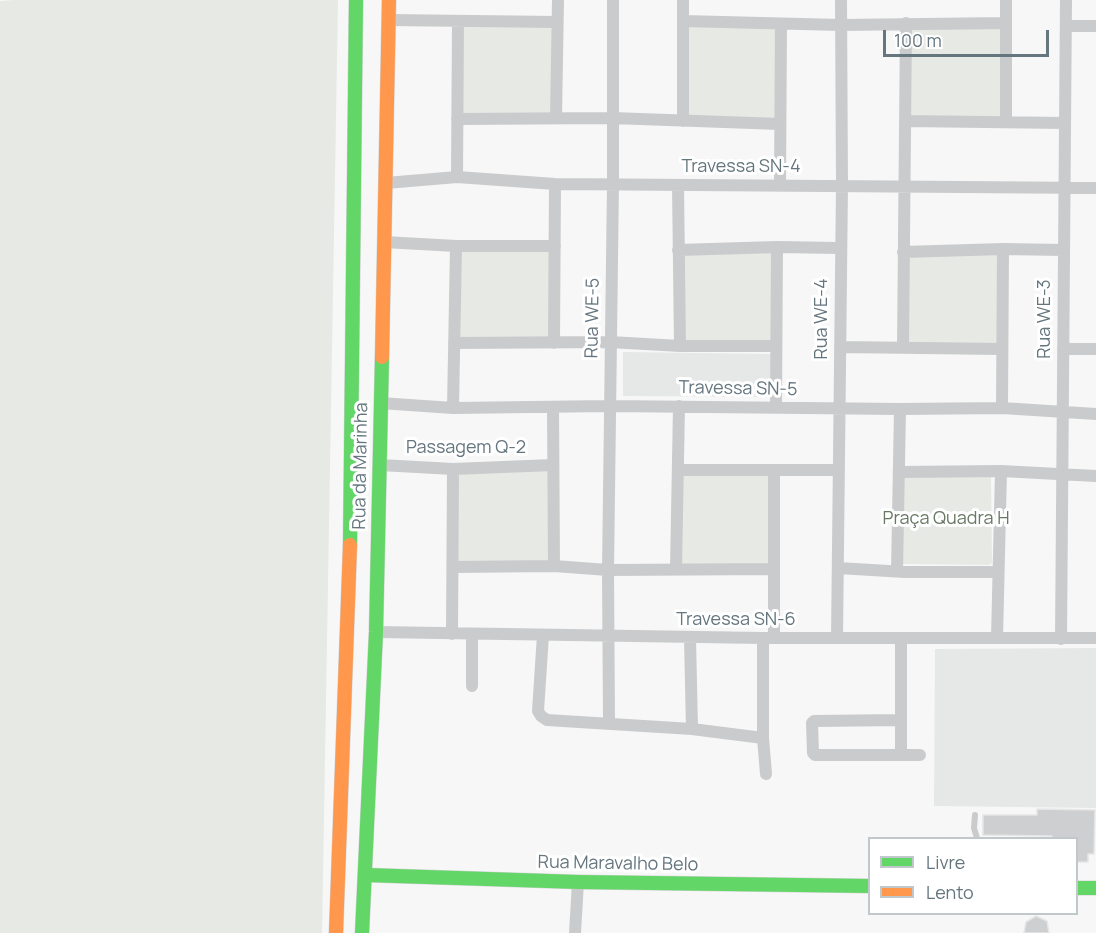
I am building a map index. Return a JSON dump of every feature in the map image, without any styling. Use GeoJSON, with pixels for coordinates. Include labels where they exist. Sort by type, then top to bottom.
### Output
{"type":"FeatureCollection","features":[{"type":"Feature","properties":{"kind":"main road","name":"Rua da Marinha"},"geometry":{"type":"LineString","coordinates":[[336,933],[350,517],[357,0]]}},
{"type":"Feature","properties":{"kind":"main road","name":"Rua da Marinha"},"geometry":{"type":"LineString","coordinates":[[362,933],[377,605],[388,0]]}},
{"type":"Feature","properties":{"kind":"main road"},"geometry":{"type":"LineString","coordinates":[[350,517],[356,506],[361,505],[369,514],[370,558],[377,605]]}},
{"type":"Feature","properties":{"kind":"main road","name":"Rua Maravalho Belo"},"geometry":{"type":"LineString","coordinates":[[366,875],[578,882],[868,885]]}},
{"type":"Feature","properties":{"kind":"main road"},"geometry":{"type":"LineString","coordinates":[[1078,888],[1096,888]]}},
{"type":"Feature","properties":{"kind":"street"},"geometry":{"type":"LineString","coordinates":[[556,118],[558,0]]}},
{"type":"Feature","properties":{"kind":"street","name":"Rua WE-5"},"geometry":{"type":"LineString","coordinates":[[609,724],[608,570],[613,0]]}},
{"type":"Feature","properties":{"kind":"street"},"geometry":{"type":"LineString","coordinates":[[683,0],[683,121]]}},
{"type":"Feature","properties":{"kind":"street","name":"Rua WE-4"},"geometry":{"type":"LineString","coordinates":[[837,638],[842,185],[841,0]]}},
{"type":"Feature","properties":{"kind":"street"},"geometry":{"type":"LineString","coordinates":[[1006,0],[1006,122]]}},
{"type":"Feature","properties":{"kind":"street","name":"Rua WE-3"},"geometry":{"type":"LineString","coordinates":[[1061,639],[1066,0]]}},
{"type":"Feature","properties":{"kind":"street"},"geometry":{"type":"LineString","coordinates":[[388,20],[557,22]]}},
{"type":"Feature","properties":{"kind":"street"},"geometry":{"type":"LineString","coordinates":[[457,177],[458,21]]}},
{"type":"Feature","properties":{"kind":"street"},"geometry":{"type":"LineString","coordinates":[[683,21],[841,26],[906,23],[1005,23]]}},
{"type":"Feature","properties":{"kind":"street"},"geometry":{"type":"LineString","coordinates":[[903,348],[906,23]]}},
{"type":"Feature","properties":{"kind":"street"},"geometry":{"type":"LineString","coordinates":[[780,185],[781,24]]}},
{"type":"Feature","properties":{"kind":"street"},"geometry":{"type":"LineString","coordinates":[[1066,26],[1096,26]]}},
{"type":"Feature","properties":{"kind":"street"},"geometry":{"type":"LineString","coordinates":[[457,119],[612,118],[780,124]]}},
{"type":"Feature","properties":{"kind":"street"},"geometry":{"type":"LineString","coordinates":[[905,121],[1065,123]]}},
{"type":"Feature","properties":{"kind":"street","name":"Travessa SN-4"},"geometry":{"type":"LineString","coordinates":[[386,183],[457,177],[555,184],[1096,188]]}},
{"type":"Feature","properties":{"kind":"street"},"geometry":{"type":"LineString","coordinates":[[554,343],[555,184]]}},
{"type":"Feature","properties":{"kind":"street"},"geometry":{"type":"LineString","coordinates":[[678,185],[680,346]]}},
{"type":"Feature","properties":{"kind":"street"},"geometry":{"type":"LineString","coordinates":[[384,242],[456,246],[555,246]]}},
{"type":"Feature","properties":{"kind":"street"},"geometry":{"type":"LineString","coordinates":[[453,408],[456,246]]}},
{"type":"Feature","properties":{"kind":"street"},"geometry":{"type":"LineString","coordinates":[[776,407],[777,247]]}},
{"type":"Feature","properties":{"kind":"street"},"geometry":{"type":"LineString","coordinates":[[678,250],[840,248]]}},
{"type":"Feature","properties":{"kind":"street"},"geometry":{"type":"LineString","coordinates":[[1002,408],[1003,249]]}},
{"type":"Feature","properties":{"kind":"street"},"geometry":{"type":"LineString","coordinates":[[903,252],[1064,250]]}},
{"type":"Feature","properties":{"kind":"street"},"geometry":{"type":"LineString","coordinates":[[454,342],[610,342],[680,346],[776,346]]}},
{"type":"Feature","properties":{"kind":"street"},"geometry":{"type":"LineString","coordinates":[[840,348],[1002,349]]}},
{"type":"Feature","properties":{"kind":"street"},"geometry":{"type":"LineString","coordinates":[[1063,349],[1096,349]]}},
{"type":"Feature","properties":{"kind":"street","name":"Travessa SN-5"},"geometry":{"type":"LineString","coordinates":[[380,403],[453,408],[553,406],[1002,408],[1096,414]]}},
{"type":"Feature","properties":{"kind":"street"},"geometry":{"type":"LineString","coordinates":[[553,406],[554,566]]}},
{"type":"Feature","properties":{"kind":"street"},"geometry":{"type":"LineString","coordinates":[[676,569],[679,406]]}},
{"type":"Feature","properties":{"kind":"street"},"geometry":{"type":"LineString","coordinates":[[897,571],[900,409]]}},
{"type":"Feature","properties":{"kind":"street","name":"Passagem Q-2"},"geometry":{"type":"LineString","coordinates":[[380,465],[453,469],[553,465]]}},
{"type":"Feature","properties":{"kind":"street"},"geometry":{"type":"LineString","coordinates":[[452,634],[453,469]]}},
{"type":"Feature","properties":{"kind":"street"},"geometry":{"type":"LineString","coordinates":[[678,470],[838,470]]}},
{"type":"Feature","properties":{"kind":"street"},"geometry":{"type":"LineString","coordinates":[[766,774],[763,738],[774,569],[774,470]]}},
{"type":"Feature","properties":{"kind":"street"},"geometry":{"type":"LineString","coordinates":[[900,472],[1000,471],[1096,476]]}},
{"type":"Feature","properties":{"kind":"street"},"geometry":{"type":"LineString","coordinates":[[997,638],[1000,471]]}},
{"type":"Feature","properties":{"kind":"street"},"geometry":{"type":"LineString","coordinates":[[453,567],[554,566],[608,570],[774,569]]}},
{"type":"Feature","properties":{"kind":"street"},"geometry":{"type":"LineString","coordinates":[[838,568],[998,572]]}},
{"type":"Feature","properties":{"kind":"street","name":"Travessa SN-6"},"geometry":{"type":"LineString","coordinates":[[376,632],[690,638],[1096,638]]}},
{"type":"Feature","properties":{"kind":"street"},"geometry":{"type":"LineString","coordinates":[[472,634],[472,686]]}},
{"type":"Feature","properties":{"kind":"street"},"geometry":{"type":"LineString","coordinates":[[543,635],[538,711],[547,720],[692,729],[763,738]]}},
{"type":"Feature","properties":{"kind":"street"},"geometry":{"type":"LineString","coordinates":[[690,638],[692,729]]}},
{"type":"Feature","properties":{"kind":"street"},"geometry":{"type":"LineString","coordinates":[[901,638],[901,754]]}},
{"type":"Feature","properties":{"kind":"street"},"geometry":{"type":"LineString","coordinates":[[900,720],[814,721],[812,750],[815,755],[920,754]]}},
{"type":"Feature","properties":{"kind":"street"},"geometry":{"type":"LineString","coordinates":[[575,933],[578,882]]}},
{"type":"Feature","properties":{"kind":"lane"},"geometry":{"type":"LineString","coordinates":[[975,815],[974,828],[977,837]]}},
{"type":"Feature","properties":{"kind":"shaded area"},"geometry":{"type":"Polygon","coordinates":[[[623,352],[771,354],[772,397],[623,396],[623,352]]]}},
{"type":"Feature","properties":{"kind":"shaded area"},"geometry":{"type":"Polygon","coordinates":[[[1096,648],[1096,808],[934,806],[935,649],[1096,648]]]}},
{"type":"Feature","properties":{"kind":"green space"},"geometry":{"type":"Polygon","coordinates":[[[338,0],[322,933],[0,933],[0,1],[338,0]]]}},
{"type":"Feature","properties":{"kind":"green space"},"geometry":{"type":"Polygon","coordinates":[[[458,21],[557,22],[556,118],[457,119],[458,21]]]}},
{"type":"Feature","properties":{"kind":"green space"},"geometry":{"type":"Polygon","coordinates":[[[683,21],[781,24],[780,124],[683,121],[683,21]]]}},
{"type":"Feature","properties":{"kind":"green space"},"geometry":{"type":"Polygon","coordinates":[[[906,23],[1005,23],[1006,122],[905,121],[906,23]]]}},
{"type":"Feature","properties":{"kind":"green space"},"geometry":{"type":"Polygon","coordinates":[[[456,246],[555,246],[554,343],[454,343],[456,246]]]}},
{"type":"Feature","properties":{"kind":"green space"},"geometry":{"type":"Polygon","coordinates":[[[777,247],[776,346],[680,346],[678,250],[777,247]]]}},
{"type":"Feature","properties":{"kind":"green space"},"geometry":{"type":"Polygon","coordinates":[[[1003,249],[1002,349],[903,348],[903,252],[1003,249]]]}},
{"type":"Feature","properties":{"kind":"green space"},"geometry":{"type":"Polygon","coordinates":[[[553,465],[554,566],[453,567],[453,469],[553,465]]]}},
{"type":"Feature","properties":{"kind":"green space"},"geometry":{"type":"Polygon","coordinates":[[[678,470],[774,470],[774,569],[676,569],[678,470]]]}},
{"type":"Feature","properties":{"kind":"green space","name":"Praça Quadra H"},"geometry":{"type":"Polygon","coordinates":[[[911,474],[991,474],[992,563],[989,565],[901,564],[904,478],[911,474]]]}},
{"type":"Feature","properties":{"kind":"building"},"geometry":{"type":"Polygon","coordinates":[[[1037,809],[1095,810],[1094,854],[1088,854],[1088,862],[1078,862],[1078,837],[983,835],[983,815],[1037,815],[1037,809]]]}},
{"type":"Feature","properties":{"kind":"building"},"geometry":{"type":"Polygon","coordinates":[[[1036,916],[1047,921],[1049,933],[1024,933],[1026,922],[1036,916]]]}},
{"type":"Feature","properties":{"kind":"traffic: fast"},"geometry":{"type":"LineString","coordinates":[[350,545],[356,0]]}},
{"type":"Feature","properties":{"kind":"traffic: fast"},"geometry":{"type":"LineString","coordinates":[[362,933],[376,632],[382,357]]}},
{"type":"Feature","properties":{"kind":"traffic: fast"},"geometry":{"type":"LineString","coordinates":[[366,875],[578,882],[868,886]]}},
{"type":"Feature","properties":{"kind":"traffic: fast"},"geometry":{"type":"LineString","coordinates":[[1078,888],[1096,888]]}},
{"type":"Feature","properties":{"kind":"traffic: slow"},"geometry":{"type":"LineString","coordinates":[[382,357],[389,0]]}},
{"type":"Feature","properties":{"kind":"traffic: slow"},"geometry":{"type":"LineString","coordinates":[[336,933],[350,545]]}}]}
